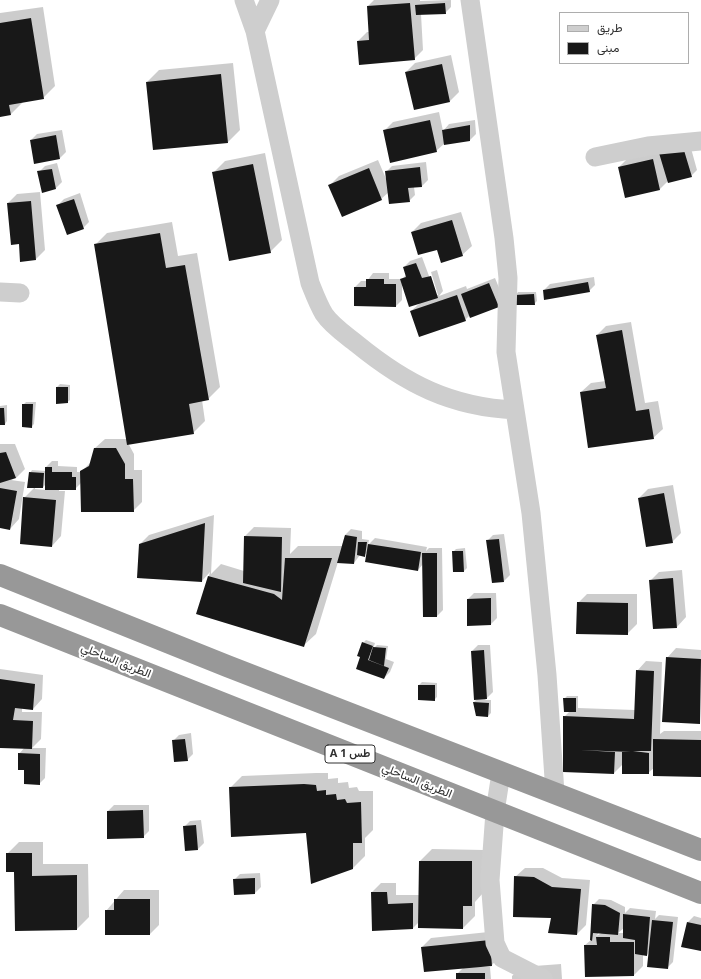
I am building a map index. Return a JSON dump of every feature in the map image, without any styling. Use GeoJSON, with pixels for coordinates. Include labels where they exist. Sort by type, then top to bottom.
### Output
{"type":"FeatureCollection","features":[{"type":"Feature","properties":{"kind":"highway"},"geometry":{"type":"LineString","coordinates":[[0,575],[501,773],[701,850]]}},
{"type":"Feature","properties":{"kind":"highway","name":"الطريق الساحلي"},"geometry":{"type":"LineString","coordinates":[[0,615],[495,812],[701,892]]}},
{"type":"Feature","properties":{"kind":"street"},"geometry":{"type":"LineString","coordinates":[[244,0],[255,31],[310,283],[324,315],[367,352],[401,377],[420,387],[439,395],[481,406],[515,410]]}},
{"type":"Feature","properties":{"kind":"street"},"geometry":{"type":"LineString","coordinates":[[255,31],[270,0]]}},
{"type":"Feature","properties":{"kind":"street"},"geometry":{"type":"LineString","coordinates":[[470,0],[504,238],[508,278],[506,352],[531,513],[542,609],[555,793]]}},
{"type":"Feature","properties":{"kind":"street"},"geometry":{"type":"LineString","coordinates":[[595,157],[648,146],[701,141]]}},
{"type":"Feature","properties":{"kind":"street"},"geometry":{"type":"LineString","coordinates":[[0,292],[20,293]]}},
{"type":"Feature","properties":{"kind":"street"},"geometry":{"type":"LineString","coordinates":[[501,773],[495,812],[490,880],[495,943],[502,958],[543,979]]}},
{"type":"Feature","properties":{"kind":"building"},"geometry":{"type":"Polygon","coordinates":[[[410,3],[415,60],[359,65],[357,41],[369,40],[367,6],[410,3]]]}},
{"type":"Feature","properties":{"kind":"building"},"geometry":{"type":"Polygon","coordinates":[[[445,3],[446,14],[416,15],[415,5],[445,3]]]}},
{"type":"Feature","properties":{"kind":"building"},"geometry":{"type":"Polygon","coordinates":[[[31,18],[44,99],[9,105],[11,115],[0,117],[0,23],[31,18]]]}},
{"type":"Feature","properties":{"kind":"building"},"geometry":{"type":"Polygon","coordinates":[[[442,64],[450,102],[414,110],[405,72],[442,64]]]}},
{"type":"Feature","properties":{"kind":"building"},"geometry":{"type":"Polygon","coordinates":[[[221,74],[228,143],[153,150],[146,82],[221,74]]]}},
{"type":"Feature","properties":{"kind":"building"},"geometry":{"type":"Polygon","coordinates":[[[430,120],[437,152],[390,163],[383,130],[430,120]]]}},
{"type":"Feature","properties":{"kind":"building"},"geometry":{"type":"Polygon","coordinates":[[[470,125],[470,141],[444,145],[442,130],[470,125]]]}},
{"type":"Feature","properties":{"kind":"building"},"geometry":{"type":"Polygon","coordinates":[[[56,135],[60,159],[34,164],[30,140],[56,135]]]}},
{"type":"Feature","properties":{"kind":"building"},"geometry":{"type":"Polygon","coordinates":[[[683,147],[692,177],[668,183],[659,153],[683,147]]]}},
{"type":"Feature","properties":{"kind":"building"},"geometry":{"type":"Polygon","coordinates":[[[653,159],[660,190],[625,198],[618,167],[653,159]]]}},
{"type":"Feature","properties":{"kind":"building"},"geometry":{"type":"Polygon","coordinates":[[[253,164],[271,253],[229,261],[212,172],[253,164]]]}},
{"type":"Feature","properties":{"kind":"building"},"geometry":{"type":"Polygon","coordinates":[[[420,167],[422,187],[408,188],[410,202],[389,204],[385,171],[420,167]]]}},
{"type":"Feature","properties":{"kind":"building"},"geometry":{"type":"Polygon","coordinates":[[[369,168],[382,200],[342,217],[328,185],[369,168]]]}},
{"type":"Feature","properties":{"kind":"building"},"geometry":{"type":"Polygon","coordinates":[[[52,169],[56,189],[42,193],[37,171],[52,169]]]}},
{"type":"Feature","properties":{"kind":"building"},"geometry":{"type":"Polygon","coordinates":[[[74,199],[84,229],[67,235],[56,205],[74,199]]]}},
{"type":"Feature","properties":{"kind":"building"},"geometry":{"type":"Polygon","coordinates":[[[31,201],[36,260],[20,262],[19,244],[11,245],[7,203],[31,201]]]}},
{"type":"Feature","properties":{"kind":"building"},"geometry":{"type":"Polygon","coordinates":[[[452,220],[463,256],[441,263],[437,250],[418,255],[411,232],[452,220]]]}},
{"type":"Feature","properties":{"kind":"building"},"geometry":{"type":"Polygon","coordinates":[[[160,233],[166,268],[185,265],[209,400],[189,404],[194,434],[127,445],[94,244],[160,233]]]}},
{"type":"Feature","properties":{"kind":"building"},"geometry":{"type":"Polygon","coordinates":[[[416,263],[422,278],[431,276],[438,298],[409,307],[400,279],[406,277],[403,267],[416,263]]]}},
{"type":"Feature","properties":{"kind":"building"},"geometry":{"type":"Polygon","coordinates":[[[366,279],[384,279],[384,284],[396,284],[396,307],[354,306],[354,287],[366,287],[366,279]]]}},
{"type":"Feature","properties":{"kind":"building"},"geometry":{"type":"Polygon","coordinates":[[[588,282],[590,292],[544,300],[543,290],[588,282]]]}},
{"type":"Feature","properties":{"kind":"building"},"geometry":{"type":"Polygon","coordinates":[[[489,283],[499,307],[470,318],[461,294],[489,283]]]}},
{"type":"Feature","properties":{"kind":"building"},"geometry":{"type":"Polygon","coordinates":[[[534,294],[535,305],[515,305],[515,295],[534,294]]]}},
{"type":"Feature","properties":{"kind":"building"},"geometry":{"type":"Polygon","coordinates":[[[457,295],[466,321],[419,337],[410,311],[457,295]]]}},
{"type":"Feature","properties":{"kind":"building"},"geometry":{"type":"Polygon","coordinates":[[[622,330],[636,411],[649,409],[654,439],[588,448],[580,392],[606,388],[596,335],[622,330]]]}},
{"type":"Feature","properties":{"kind":"building"},"geometry":{"type":"Polygon","coordinates":[[[56,387],[68,387],[68,403],[56,404],[56,387]]]}},
{"type":"Feature","properties":{"kind":"building"},"geometry":{"type":"Polygon","coordinates":[[[22,404],[33,404],[32,428],[22,427],[22,404]]]}},
{"type":"Feature","properties":{"kind":"building"},"geometry":{"type":"Polygon","coordinates":[[[0,408],[4,408],[5,425],[0,425],[0,408]]]}},
{"type":"Feature","properties":{"kind":"building"},"geometry":{"type":"Polygon","coordinates":[[[94,448],[116,448],[125,464],[125,479],[133,479],[134,512],[81,512],[80,471],[89,466],[94,448]]]}},
{"type":"Feature","properties":{"kind":"building"},"geometry":{"type":"Polygon","coordinates":[[[6,452],[16,478],[0,483],[0,453],[6,452]]]}},
{"type":"Feature","properties":{"kind":"building"},"geometry":{"type":"Polygon","coordinates":[[[45,467],[52,467],[52,472],[72,472],[72,477],[76,477],[76,490],[45,490],[45,467]]]}},
{"type":"Feature","properties":{"kind":"building"},"geometry":{"type":"Polygon","coordinates":[[[29,472],[44,473],[43,488],[27,488],[29,472]]]}},
{"type":"Feature","properties":{"kind":"building"},"geometry":{"type":"Polygon","coordinates":[[[0,488],[17,491],[10,530],[0,528],[0,488]]]}},
{"type":"Feature","properties":{"kind":"building"},"geometry":{"type":"Polygon","coordinates":[[[664,493],[673,543],[646,547],[638,498],[664,493]]]}},
{"type":"Feature","properties":{"kind":"building"},"geometry":{"type":"Polygon","coordinates":[[[23,497],[56,500],[52,547],[20,544],[23,497]]]}},
{"type":"Feature","properties":{"kind":"building"},"geometry":{"type":"Polygon","coordinates":[[[205,523],[202,582],[137,578],[139,544],[205,523]]]}},
{"type":"Feature","properties":{"kind":"building"},"geometry":{"type":"Polygon","coordinates":[[[345,535],[357,537],[354,564],[337,563],[345,535]]]}},
{"type":"Feature","properties":{"kind":"building"},"geometry":{"type":"Polygon","coordinates":[[[244,536],[282,537],[281,592],[243,583],[244,536]]]}},
{"type":"Feature","properties":{"kind":"building"},"geometry":{"type":"Polygon","coordinates":[[[499,539],[504,582],[492,583],[486,540],[499,539]]]}},
{"type":"Feature","properties":{"kind":"building"},"geometry":{"type":"Polygon","coordinates":[[[358,542],[367,542],[365,557],[357,555],[358,542]]]}},
{"type":"Feature","properties":{"kind":"building"},"geometry":{"type":"Polygon","coordinates":[[[368,544],[421,552],[418,571],[365,562],[368,544]]]}},
{"type":"Feature","properties":{"kind":"building"},"geometry":{"type":"Polygon","coordinates":[[[452,551],[463,551],[464,572],[453,572],[452,551]]]}},
{"type":"Feature","properties":{"kind":"building"},"geometry":{"type":"Polygon","coordinates":[[[422,553],[437,553],[437,617],[423,617],[422,553]]]}},
{"type":"Feature","properties":{"kind":"building"},"geometry":{"type":"Polygon","coordinates":[[[285,558],[332,558],[304,647],[196,614],[208,576],[274,594],[282,600],[285,558]]]}},
{"type":"Feature","properties":{"kind":"building"},"geometry":{"type":"Polygon","coordinates":[[[673,578],[677,628],[653,629],[649,580],[673,578]]]}},
{"type":"Feature","properties":{"kind":"building"},"geometry":{"type":"Polygon","coordinates":[[[491,598],[491,625],[467,626],[467,599],[491,598]]]}},
{"type":"Feature","properties":{"kind":"building"},"geometry":{"type":"Polygon","coordinates":[[[577,602],[628,603],[628,635],[576,634],[577,602]]]}},
{"type":"Feature","properties":{"kind":"building"},"geometry":{"type":"Polygon","coordinates":[[[362,642],[373,646],[368,660],[389,668],[384,679],[356,669],[360,657],[357,656],[362,642]]]}},
{"type":"Feature","properties":{"kind":"building"},"geometry":{"type":"Polygon","coordinates":[[[373,647],[386,648],[384,666],[369,660],[373,647]]]}},
{"type":"Feature","properties":{"kind":"building"},"geometry":{"type":"Polygon","coordinates":[[[484,650],[487,699],[474,700],[471,651],[484,650]]]}},
{"type":"Feature","properties":{"kind":"building"},"geometry":{"type":"Polygon","coordinates":[[[666,657],[701,659],[700,724],[662,722],[666,657]]]}},
{"type":"Feature","properties":{"kind":"building"},"geometry":{"type":"Polygon","coordinates":[[[636,670],[654,671],[651,751],[633,751],[649,753],[649,774],[622,774],[622,752],[631,752],[580,750],[615,752],[614,774],[563,772],[563,716],[634,719],[636,670]]]}},
{"type":"Feature","properties":{"kind":"building"},"geometry":{"type":"Polygon","coordinates":[[[0,679],[35,684],[33,710],[15,708],[13,720],[33,721],[32,749],[0,748],[0,679]]]}},
{"type":"Feature","properties":{"kind":"building"},"geometry":{"type":"Polygon","coordinates":[[[418,685],[435,685],[435,701],[418,700],[418,685]]]}},
{"type":"Feature","properties":{"kind":"building"},"geometry":{"type":"Polygon","coordinates":[[[563,698],[576,698],[576,712],[564,712],[563,698]]]}},
{"type":"Feature","properties":{"kind":"building"},"geometry":{"type":"Polygon","coordinates":[[[473,702],[489,703],[488,717],[476,716],[473,702]]]}},
{"type":"Feature","properties":{"kind":"building"},"geometry":{"type":"Polygon","coordinates":[[[185,739],[188,761],[174,762],[172,740],[185,739]]]}},
{"type":"Feature","properties":{"kind":"building"},"geometry":{"type":"Polygon","coordinates":[[[653,739],[701,740],[701,777],[653,776],[653,739]]]}},
{"type":"Feature","properties":{"kind":"building"},"geometry":{"type":"Polygon","coordinates":[[[18,753],[40,754],[40,785],[24,784],[24,770],[18,770],[18,753]]]}},
{"type":"Feature","properties":{"kind":"building"},"geometry":{"type":"Polygon","coordinates":[[[304,784],[316,785],[317,791],[326,790],[326,795],[336,794],[337,800],[345,799],[347,803],[361,802],[362,843],[353,843],[353,869],[311,884],[306,833],[231,837],[229,787],[304,784]]]}},
{"type":"Feature","properties":{"kind":"building"},"geometry":{"type":"Polygon","coordinates":[[[143,810],[144,838],[107,839],[107,811],[143,810]]]}},
{"type":"Feature","properties":{"kind":"building"},"geometry":{"type":"Polygon","coordinates":[[[196,825],[198,850],[185,851],[183,826],[196,825]]]}},
{"type":"Feature","properties":{"kind":"building"},"geometry":{"type":"Polygon","coordinates":[[[6,853],[32,853],[32,876],[77,875],[77,930],[15,931],[14,872],[6,872],[6,853]]]}},
{"type":"Feature","properties":{"kind":"building"},"geometry":{"type":"Polygon","coordinates":[[[419,861],[472,861],[472,906],[463,906],[463,929],[418,928],[419,861]]]}},
{"type":"Feature","properties":{"kind":"building"},"geometry":{"type":"Polygon","coordinates":[[[514,876],[534,877],[552,887],[581,889],[577,935],[548,933],[551,918],[513,917],[514,876]]]}},
{"type":"Feature","properties":{"kind":"building"},"geometry":{"type":"Polygon","coordinates":[[[255,878],[255,894],[234,895],[233,879],[255,878]]]}},
{"type":"Feature","properties":{"kind":"building"},"geometry":{"type":"Polygon","coordinates":[[[371,892],[387,892],[388,904],[413,903],[413,929],[372,931],[371,892]]]}},
{"type":"Feature","properties":{"kind":"building"},"geometry":{"type":"Polygon","coordinates":[[[114,899],[150,899],[150,935],[105,935],[105,910],[114,910],[114,899]]]}},
{"type":"Feature","properties":{"kind":"building"},"geometry":{"type":"Polygon","coordinates":[[[592,904],[605,905],[620,913],[618,935],[593,933],[592,941],[590,940],[592,904]]]}},
{"type":"Feature","properties":{"kind":"building"},"geometry":{"type":"Polygon","coordinates":[[[623,914],[650,917],[647,956],[635,954],[635,940],[623,938],[623,914]]]}},
{"type":"Feature","properties":{"kind":"building"},"geometry":{"type":"Polygon","coordinates":[[[652,920],[673,922],[668,969],[647,967],[652,920]]]}},
{"type":"Feature","properties":{"kind":"building"},"geometry":{"type":"Polygon","coordinates":[[[687,922],[701,925],[701,951],[681,947],[687,922]]]}},
{"type":"Feature","properties":{"kind":"building"},"geometry":{"type":"Polygon","coordinates":[[[596,937],[610,937],[610,942],[634,942],[634,976],[585,977],[584,945],[597,945],[596,937]]]}},
{"type":"Feature","properties":{"kind":"building"},"geometry":{"type":"Polygon","coordinates":[[[490,940],[492,966],[424,972],[421,947],[490,940]]]}},
{"type":"Feature","properties":{"kind":"building"},"geometry":{"type":"Polygon","coordinates":[[[456,973],[485,973],[485,979],[456,979],[456,973]]]}}]}
